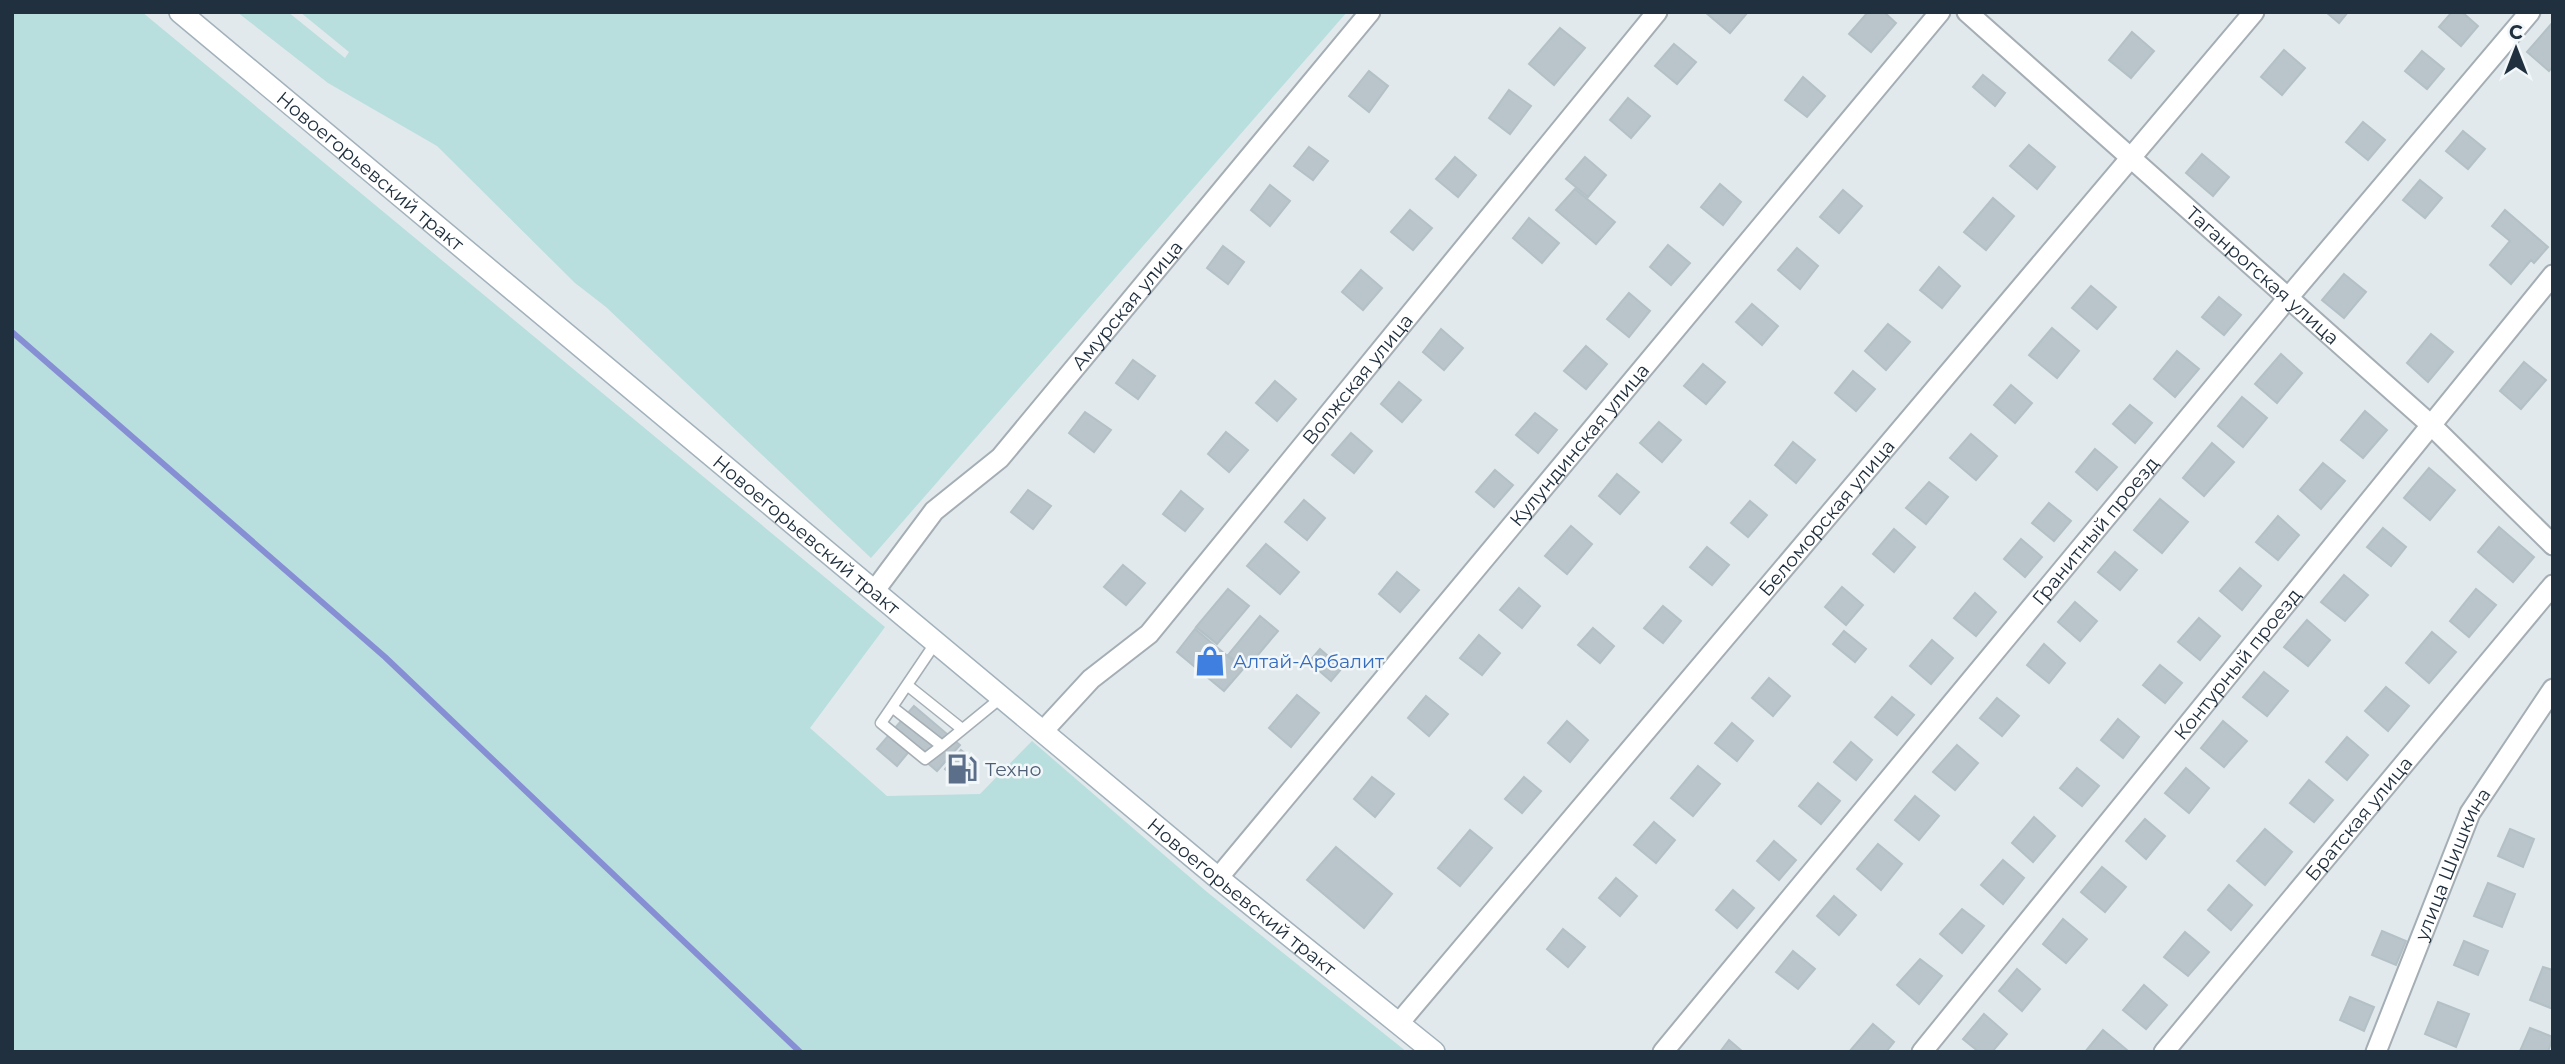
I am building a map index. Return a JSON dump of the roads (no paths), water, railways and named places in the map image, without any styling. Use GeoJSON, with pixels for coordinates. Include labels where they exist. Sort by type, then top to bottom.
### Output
{"type":"FeatureCollection","features":[{"type":"Feature","properties":{"kind":"main road","name":"Новоегорьевский тракт"},"geometry":{"type":"LineString","coordinates":[[180,12],[1044,730],[1218,878],[1434,1052]]}},
{"type":"Feature","properties":{"kind":"street","name":"Амурская улица"},"geometry":{"type":"LineString","coordinates":[[875,590],[934,511],[1000,458],[1370,12]]}},
{"type":"Feature","properties":{"kind":"street","name":"Волжская улица"},"geometry":{"type":"LineString","coordinates":[[1044,730],[1091,679],[1149,634],[1657,12]]}},
{"type":"Feature","properties":{"kind":"street","name":"Кулундинская улица"},"geometry":{"type":"LineString","coordinates":[[1218,878],[1940,12]]}},
{"type":"Feature","properties":{"kind":"street","name":"Таганрогская улица"},"geometry":{"type":"LineString","coordinates":[[1967,12],[2431,425],[2553,545]]}},
{"type":"Feature","properties":{"kind":"street","name":"Беломорская улица"},"geometry":{"type":"LineString","coordinates":[[1399,1023],[2254,12]]}},
{"type":"Feature","properties":{"kind":"street","name":"Гранитный проезд"},"geometry":{"type":"LineString","coordinates":[[1663,1052],[2287,299],[2530,12]]}},
{"type":"Feature","properties":{"kind":"street","name":"Контурный проезд"},"geometry":{"type":"LineString","coordinates":[[1922,1052],[2553,275]]}},
{"type":"Feature","properties":{"kind":"street","name":"Братская улица"},"geometry":{"type":"LineString","coordinates":[[2164,1052],[2553,585]]}},
{"type":"Feature","properties":{"kind":"street","name":"улица Шишкина"},"geometry":{"type":"LineString","coordinates":[[2376,1052],[2470,813],[2553,689]]}},
{"type":"Feature","properties":{"kind":"lane"},"geometry":{"type":"LineString","coordinates":[[936,641],[881,723],[925,759],[1002,697]]}},
{"type":"Feature","properties":{"kind":"lane"},"geometry":{"type":"LineString","coordinates":[[907,685],[962,729]]}},
{"type":"Feature","properties":{"kind":"lane"},"geometry":{"type":"LineString","coordinates":[[892,707],[942,746]]}},
{"type":"Feature","properties":{"kind":"waterway"},"geometry":{"type":"LineString","coordinates":[[12,332],[385,657],[800,1052]]}},
{"type":"Feature","properties":{"kind":"place","name":"Алтай-Арбалит"},"geometry":{"type":"Point","coordinates":[1210,661]}},
{"type":"Feature","properties":{"kind":"place","name":"Техно"},"geometry":{"type":"Point","coordinates":[962,769]}}]}
